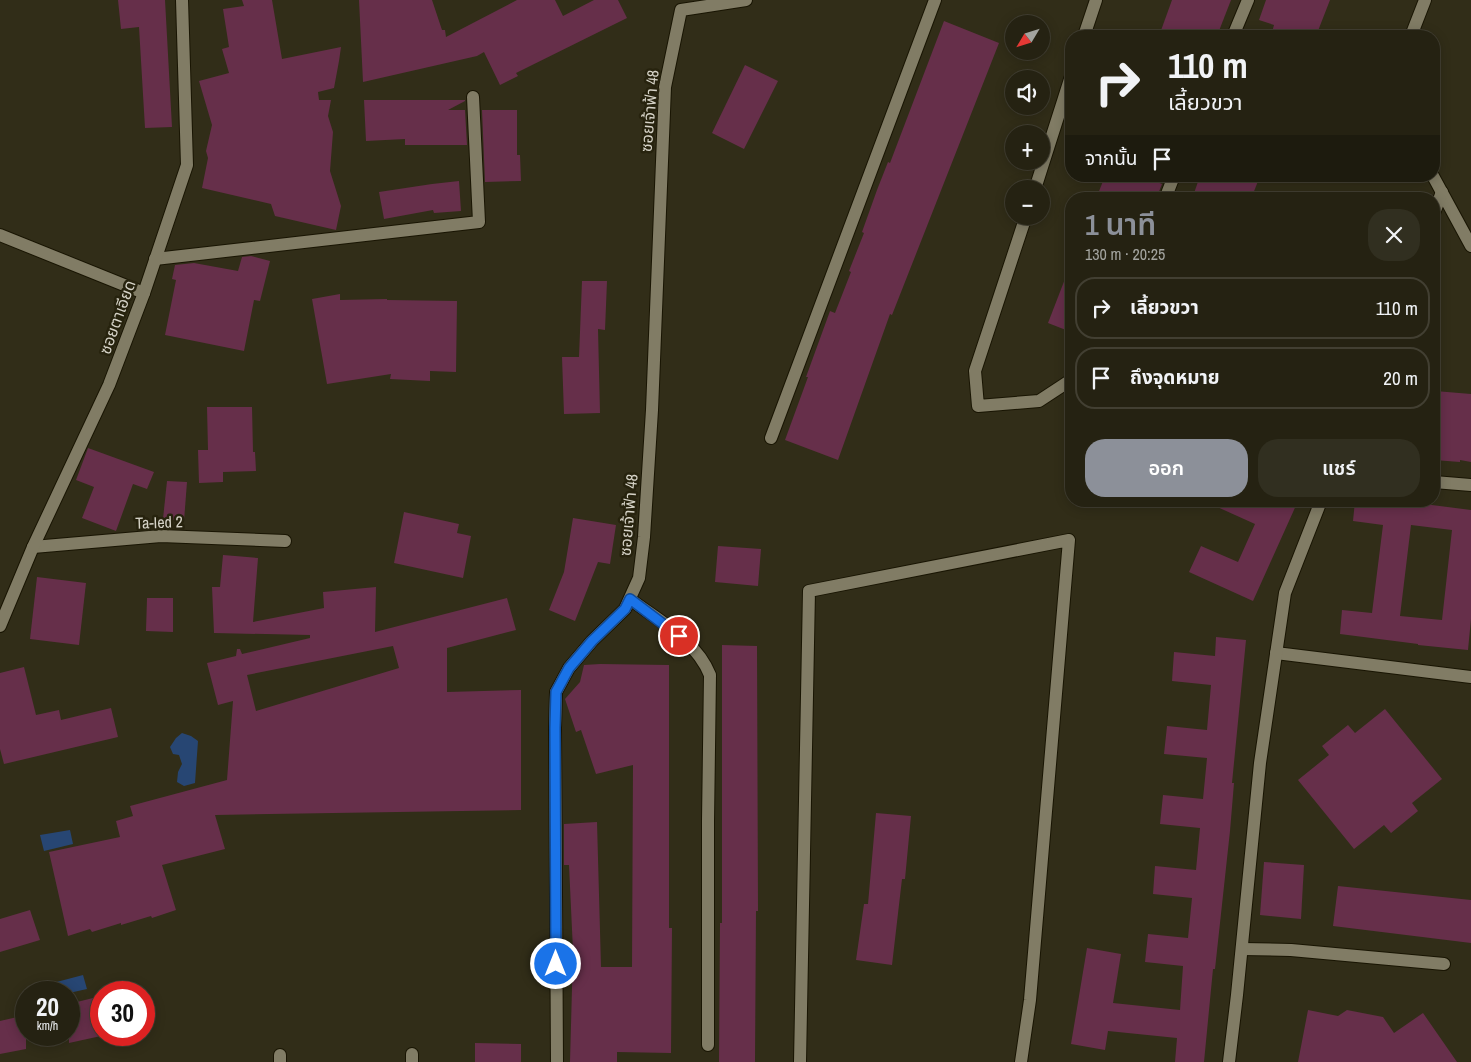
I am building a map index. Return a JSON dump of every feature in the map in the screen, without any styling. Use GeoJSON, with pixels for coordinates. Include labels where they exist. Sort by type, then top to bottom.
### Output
{"type":"FeatureCollection","features":[{"type":"Feature","properties":{"kind":"street","name":"ซอยตาเอียด"},"geometry":{"type":"LineString","coordinates":[[0,626],[33,547],[110,385],[144,294],[187,165],[182,0]]}},
{"type":"Feature","properties":{"kind":"street","name":"ซอยเจ้าฟ้า 48"},"geometry":{"type":"LineString","coordinates":[[557,1062],[556,692],[569,668],[592,641],[625,609],[639,578],[644,537],[652,410],[665,87],[681,10],[746,0]]}},
{"type":"Feature","properties":{"kind":"street"},"geometry":{"type":"LineString","coordinates":[[771,438],[935,0]]}},
{"type":"Feature","properties":{"kind":"street"},"geometry":{"type":"LineString","coordinates":[[1086,30],[1096,0]]}},
{"type":"Feature","properties":{"kind":"street"},"geometry":{"type":"LineString","coordinates":[[1236,30],[1248,0]]}},
{"type":"Feature","properties":{"kind":"street"},"geometry":{"type":"LineString","coordinates":[[1413,30],[1425,0]]}},
{"type":"Feature","properties":{"kind":"street"},"geometry":{"type":"LineString","coordinates":[[1038,180],[1065,95]]}},
{"type":"Feature","properties":{"kind":"street"},"geometry":{"type":"LineString","coordinates":[[155,259],[478,222],[473,97]]}},
{"type":"Feature","properties":{"kind":"street"},"geometry":{"type":"LineString","coordinates":[[1436,182],[1471,246]]}},
{"type":"Feature","properties":{"kind":"street"},"geometry":{"type":"LineString","coordinates":[[1440,197],[1442,192]]}},
{"type":"Feature","properties":{"kind":"street"},"geometry":{"type":"LineString","coordinates":[[1023,225],[975,371],[978,406],[1039,401],[1065,384]]}},
{"type":"Feature","properties":{"kind":"street"},"geometry":{"type":"LineString","coordinates":[[0,235],[144,294]]}},
{"type":"Feature","properties":{"kind":"street"},"geometry":{"type":"LineString","coordinates":[[1440,482],[1471,485]]}},
{"type":"Feature","properties":{"kind":"street"},"geometry":{"type":"LineString","coordinates":[[1228,1062],[1242,949],[1260,763],[1285,594],[1319,507]]}},
{"type":"Feature","properties":{"kind":"street","name":"Ta-Ied 2"},"geometry":{"type":"LineString","coordinates":[[33,547],[161,536],[285,541]]}},
{"type":"Feature","properties":{"kind":"street"},"geometry":{"type":"LineString","coordinates":[[800,1062],[809,591],[1069,540],[1030,1000],[1021,1062]]}},
{"type":"Feature","properties":{"kind":"street"},"geometry":{"type":"LineString","coordinates":[[630,599],[692,646],[706,663],[710,675],[708,1045]]}},
{"type":"Feature","properties":{"kind":"street"},"geometry":{"type":"LineString","coordinates":[[1276,653],[1471,677]]}},
{"type":"Feature","properties":{"kind":"street"},"geometry":{"type":"LineString","coordinates":[[1242,949],[1291,950],[1444,964]]}},
{"type":"Feature","properties":{"kind":"water"},"geometry":{"type":"Polygon","coordinates":[[[182,733],[198,741],[195,783],[184,786],[177,782],[178,772],[182,764],[179,755],[173,754],[170,747],[182,733]]]}},
{"type":"Feature","properties":{"kind":"water"},"geometry":{"type":"Polygon","coordinates":[[[70,830],[73,844],[44,851],[40,835],[70,830]]]}},
{"type":"Feature","properties":{"kind":"water"},"geometry":{"type":"Polygon","coordinates":[[[83,975],[87,989],[80,991],[80,981],[60,981],[83,975]]]}},
{"type":"Feature","properties":{"kind":"building"},"geometry":{"type":"Polygon","coordinates":[[[118,0],[165,0],[172,127],[145,128],[139,27],[121,29],[118,0]]]}},
{"type":"Feature","properties":{"kind":"building"},"geometry":{"type":"Polygon","coordinates":[[[242,0],[272,0],[282,59],[341,47],[334,88],[318,92],[319,100],[331,100],[328,116],[333,132],[330,171],[341,206],[336,230],[275,216],[271,204],[202,188],[208,158],[206,151],[212,125],[199,81],[229,73],[222,49],[229,47],[223,9],[244,6],[242,0]]]}},
{"type":"Feature","properties":{"kind":"building"},"geometry":{"type":"Polygon","coordinates":[[[359,0],[432,0],[442,30],[445,30],[446,37],[517,0],[555,0],[563,16],[594,0],[618,0],[627,18],[516,73],[518,76],[500,85],[484,52],[477,56],[363,82],[359,0]]]}},
{"type":"Feature","properties":{"kind":"building"},"geometry":{"type":"Polygon","coordinates":[[[1172,0],[1231,0],[1219,30],[1161,30],[1172,0]]]}},
{"type":"Feature","properties":{"kind":"building"},"geometry":{"type":"Polygon","coordinates":[[[1266,0],[1330,0],[1318,30],[1273,30],[1274,25],[1259,20],[1266,0]]]}},
{"type":"Feature","properties":{"kind":"building"},"geometry":{"type":"Polygon","coordinates":[[[944,21],[999,43],[892,315],[890,314],[838,460],[785,440],[830,311],[835,313],[851,272],[849,271],[864,233],[862,232],[877,190],[888,162],[890,163],[944,21]]]}},
{"type":"Feature","properties":{"kind":"building"},"geometry":{"type":"Polygon","coordinates":[[[745,65],[778,81],[744,149],[712,133],[745,65]]]}},
{"type":"Feature","properties":{"kind":"building"},"geometry":{"type":"Polygon","coordinates":[[[364,100],[465,100],[448,110],[465,110],[467,145],[405,145],[405,139],[366,141],[364,100]]]}},
{"type":"Feature","properties":{"kind":"building"},"geometry":{"type":"Polygon","coordinates":[[[482,110],[517,110],[517,155],[520,155],[521,181],[485,182],[482,110]]]}},
{"type":"Feature","properties":{"kind":"building"},"geometry":{"type":"Polygon","coordinates":[[[459,181],[461,211],[434,213],[433,210],[384,219],[379,192],[459,181]]]}},
{"type":"Feature","properties":{"kind":"building"},"geometry":{"type":"Polygon","coordinates":[[[1103,182],[1157,182],[1162,184],[1159,192],[1099,192],[1103,182]]]}},
{"type":"Feature","properties":{"kind":"building"},"geometry":{"type":"Polygon","coordinates":[[[1198,182],[1258,182],[1254,192],[1194,192],[1198,182]]]}},
{"type":"Feature","properties":{"kind":"building"},"geometry":{"type":"Polygon","coordinates":[[[251,256],[270,261],[260,301],[254,300],[244,351],[165,335],[176,280],[172,279],[175,265],[194,263],[238,271],[242,257],[251,256]]]}},
{"type":"Feature","properties":{"kind":"building"},"geometry":{"type":"Polygon","coordinates":[[[1065,279],[1065,330],[1048,323],[1065,279]]]}},
{"type":"Feature","properties":{"kind":"building"},"geometry":{"type":"Polygon","coordinates":[[[582,281],[607,281],[605,330],[598,329],[600,413],[564,414],[562,357],[579,357],[582,281]]]}},
{"type":"Feature","properties":{"kind":"building"},"geometry":{"type":"Polygon","coordinates":[[[340,294],[340,300],[457,301],[456,372],[430,371],[430,381],[390,379],[391,374],[327,384],[312,299],[340,294]]]}},
{"type":"Feature","properties":{"kind":"building"},"geometry":{"type":"Polygon","coordinates":[[[1440,391],[1471,394],[1471,462],[1460,460],[1460,462],[1440,460],[1440,391]]]}},
{"type":"Feature","properties":{"kind":"building"},"geometry":{"type":"Polygon","coordinates":[[[207,407],[252,407],[253,452],[255,452],[256,471],[223,472],[223,482],[199,483],[198,450],[208,450],[207,407]]]}},
{"type":"Feature","properties":{"kind":"building"},"geometry":{"type":"Polygon","coordinates":[[[88,448],[154,472],[147,489],[133,484],[116,531],[82,518],[94,487],[76,480],[88,448]]]}},
{"type":"Feature","properties":{"kind":"building"},"geometry":{"type":"Polygon","coordinates":[[[167,481],[187,482],[184,521],[163,519],[167,481]]]}},
{"type":"Feature","properties":{"kind":"building"},"geometry":{"type":"Polygon","coordinates":[[[1440,506],[1471,510],[1471,619],[1468,650],[1340,634],[1342,610],[1372,613],[1383,525],[1353,521],[1354,507],[1440,506]],[[1411,525],[1400,616],[1442,620],[1452,530],[1411,525]]]}},
{"type":"Feature","properties":{"kind":"building"},"geometry":{"type":"Polygon","coordinates":[[[1217,507],[1295,507],[1253,601],[1189,572],[1201,546],[1238,562],[1255,524],[1217,507]]]}},
{"type":"Feature","properties":{"kind":"building"},"geometry":{"type":"Polygon","coordinates":[[[404,512],[459,524],[457,533],[471,536],[463,578],[394,563],[404,512]]]}},
{"type":"Feature","properties":{"kind":"building"},"geometry":{"type":"Polygon","coordinates":[[[573,518],[616,525],[610,564],[598,562],[575,621],[549,610],[564,572],[573,518]]]}},
{"type":"Feature","properties":{"kind":"building"},"geometry":{"type":"Polygon","coordinates":[[[718,546],[761,549],[758,586],[715,582],[718,546]]]}},
{"type":"Feature","properties":{"kind":"building"},"geometry":{"type":"Polygon","coordinates":[[[223,555],[258,558],[253,622],[324,608],[323,592],[376,587],[375,632],[507,598],[516,630],[447,648],[447,692],[521,690],[521,810],[215,815],[225,849],[162,865],[176,910],[152,918],[151,916],[121,925],[121,923],[92,932],[90,929],[68,936],[49,852],[120,837],[116,821],[133,816],[130,806],[227,780],[233,701],[218,705],[207,663],[236,656],[237,649],[240,649],[242,654],[310,638],[310,635],[214,633],[212,587],[220,587],[223,555]],[[393,646],[247,675],[256,711],[399,668],[393,646]]]}},
{"type":"Feature","properties":{"kind":"building"},"geometry":{"type":"Polygon","coordinates":[[[37,577],[86,583],[79,645],[30,639],[37,577]]]}},
{"type":"Feature","properties":{"kind":"building"},"geometry":{"type":"Polygon","coordinates":[[[147,598],[173,598],[173,632],[146,631],[147,598]]]}},
{"type":"Feature","properties":{"kind":"building"},"geometry":{"type":"Polygon","coordinates":[[[1216,637],[1246,640],[1232,783],[1234,783],[1230,831],[1204,1062],[1175,1062],[1177,1038],[1108,1031],[1105,1050],[1071,1044],[1087,948],[1121,954],[1113,1003],[1180,1010],[1183,966],[1145,962],[1148,934],[1188,938],[1192,898],[1153,894],[1155,866],[1196,870],[1200,828],[1160,824],[1163,795],[1203,799],[1207,758],[1164,754],[1167,726],[1207,730],[1211,685],[1172,681],[1174,652],[1215,656],[1216,637]]]}},
{"type":"Feature","properties":{"kind":"building"},"geometry":{"type":"Polygon","coordinates":[[[722,645],[757,646],[758,911],[756,911],[755,1062],[719,1062],[720,923],[722,923],[722,645]]]}},
{"type":"Feature","properties":{"kind":"building"},"geometry":{"type":"Polygon","coordinates":[[[584,665],[669,665],[669,928],[672,928],[671,1053],[617,1052],[617,1062],[570,1062],[573,951],[569,865],[564,865],[564,824],[597,822],[601,967],[632,967],[633,765],[596,774],[581,730],[576,732],[565,699],[580,682],[584,665]]]}},
{"type":"Feature","properties":{"kind":"building"},"geometry":{"type":"Polygon","coordinates":[[[24,667],[36,715],[59,710],[61,720],[111,708],[118,737],[4,764],[0,749],[0,673],[24,667]]]}},
{"type":"Feature","properties":{"kind":"building"},"geometry":{"type":"Polygon","coordinates":[[[1385,709],[1442,779],[1412,803],[1418,811],[1391,833],[1384,825],[1354,849],[1298,780],[1329,755],[1322,746],[1348,725],[1355,733],[1385,709]]]}},
{"type":"Feature","properties":{"kind":"building"},"geometry":{"type":"Polygon","coordinates":[[[876,813],[911,816],[905,879],[902,879],[892,965],[856,960],[864,904],[868,904],[876,813]]]}},
{"type":"Feature","properties":{"kind":"building"},"geometry":{"type":"Polygon","coordinates":[[[1264,862],[1304,865],[1301,919],[1260,915],[1264,862]]]}},
{"type":"Feature","properties":{"kind":"building"},"geometry":{"type":"Polygon","coordinates":[[[1338,886],[1471,900],[1471,943],[1333,926],[1338,886]]]}},
{"type":"Feature","properties":{"kind":"building"},"geometry":{"type":"Polygon","coordinates":[[[30,910],[40,940],[0,952],[0,919],[30,910]]]}},
{"type":"Feature","properties":{"kind":"building"},"geometry":{"type":"Polygon","coordinates":[[[90,999],[90,1038],[80,1041],[80,1001],[90,999]]]}},
{"type":"Feature","properties":{"kind":"building"},"geometry":{"type":"Polygon","coordinates":[[[1308,1010],[1338,1016],[1347,1010],[1383,1017],[1394,1033],[1423,1013],[1457,1062],[1298,1062],[1308,1010]]]}},
{"type":"Feature","properties":{"kind":"building"},"geometry":{"type":"Polygon","coordinates":[[[15,1018],[15,1046],[26,1046],[26,1049],[0,1054],[0,1021],[15,1018]]]}},
{"type":"Feature","properties":{"kind":"building"},"geometry":{"type":"Polygon","coordinates":[[[475,1043],[521,1044],[521,1062],[475,1062],[475,1043]]]}},
{"type":"Feature","properties":{"kind":"route"},"geometry":{"type":"LineString","coordinates":[[556,964],[556,692],[569,668],[592,641],[625,609],[630,599],[679,636]]}}]}
